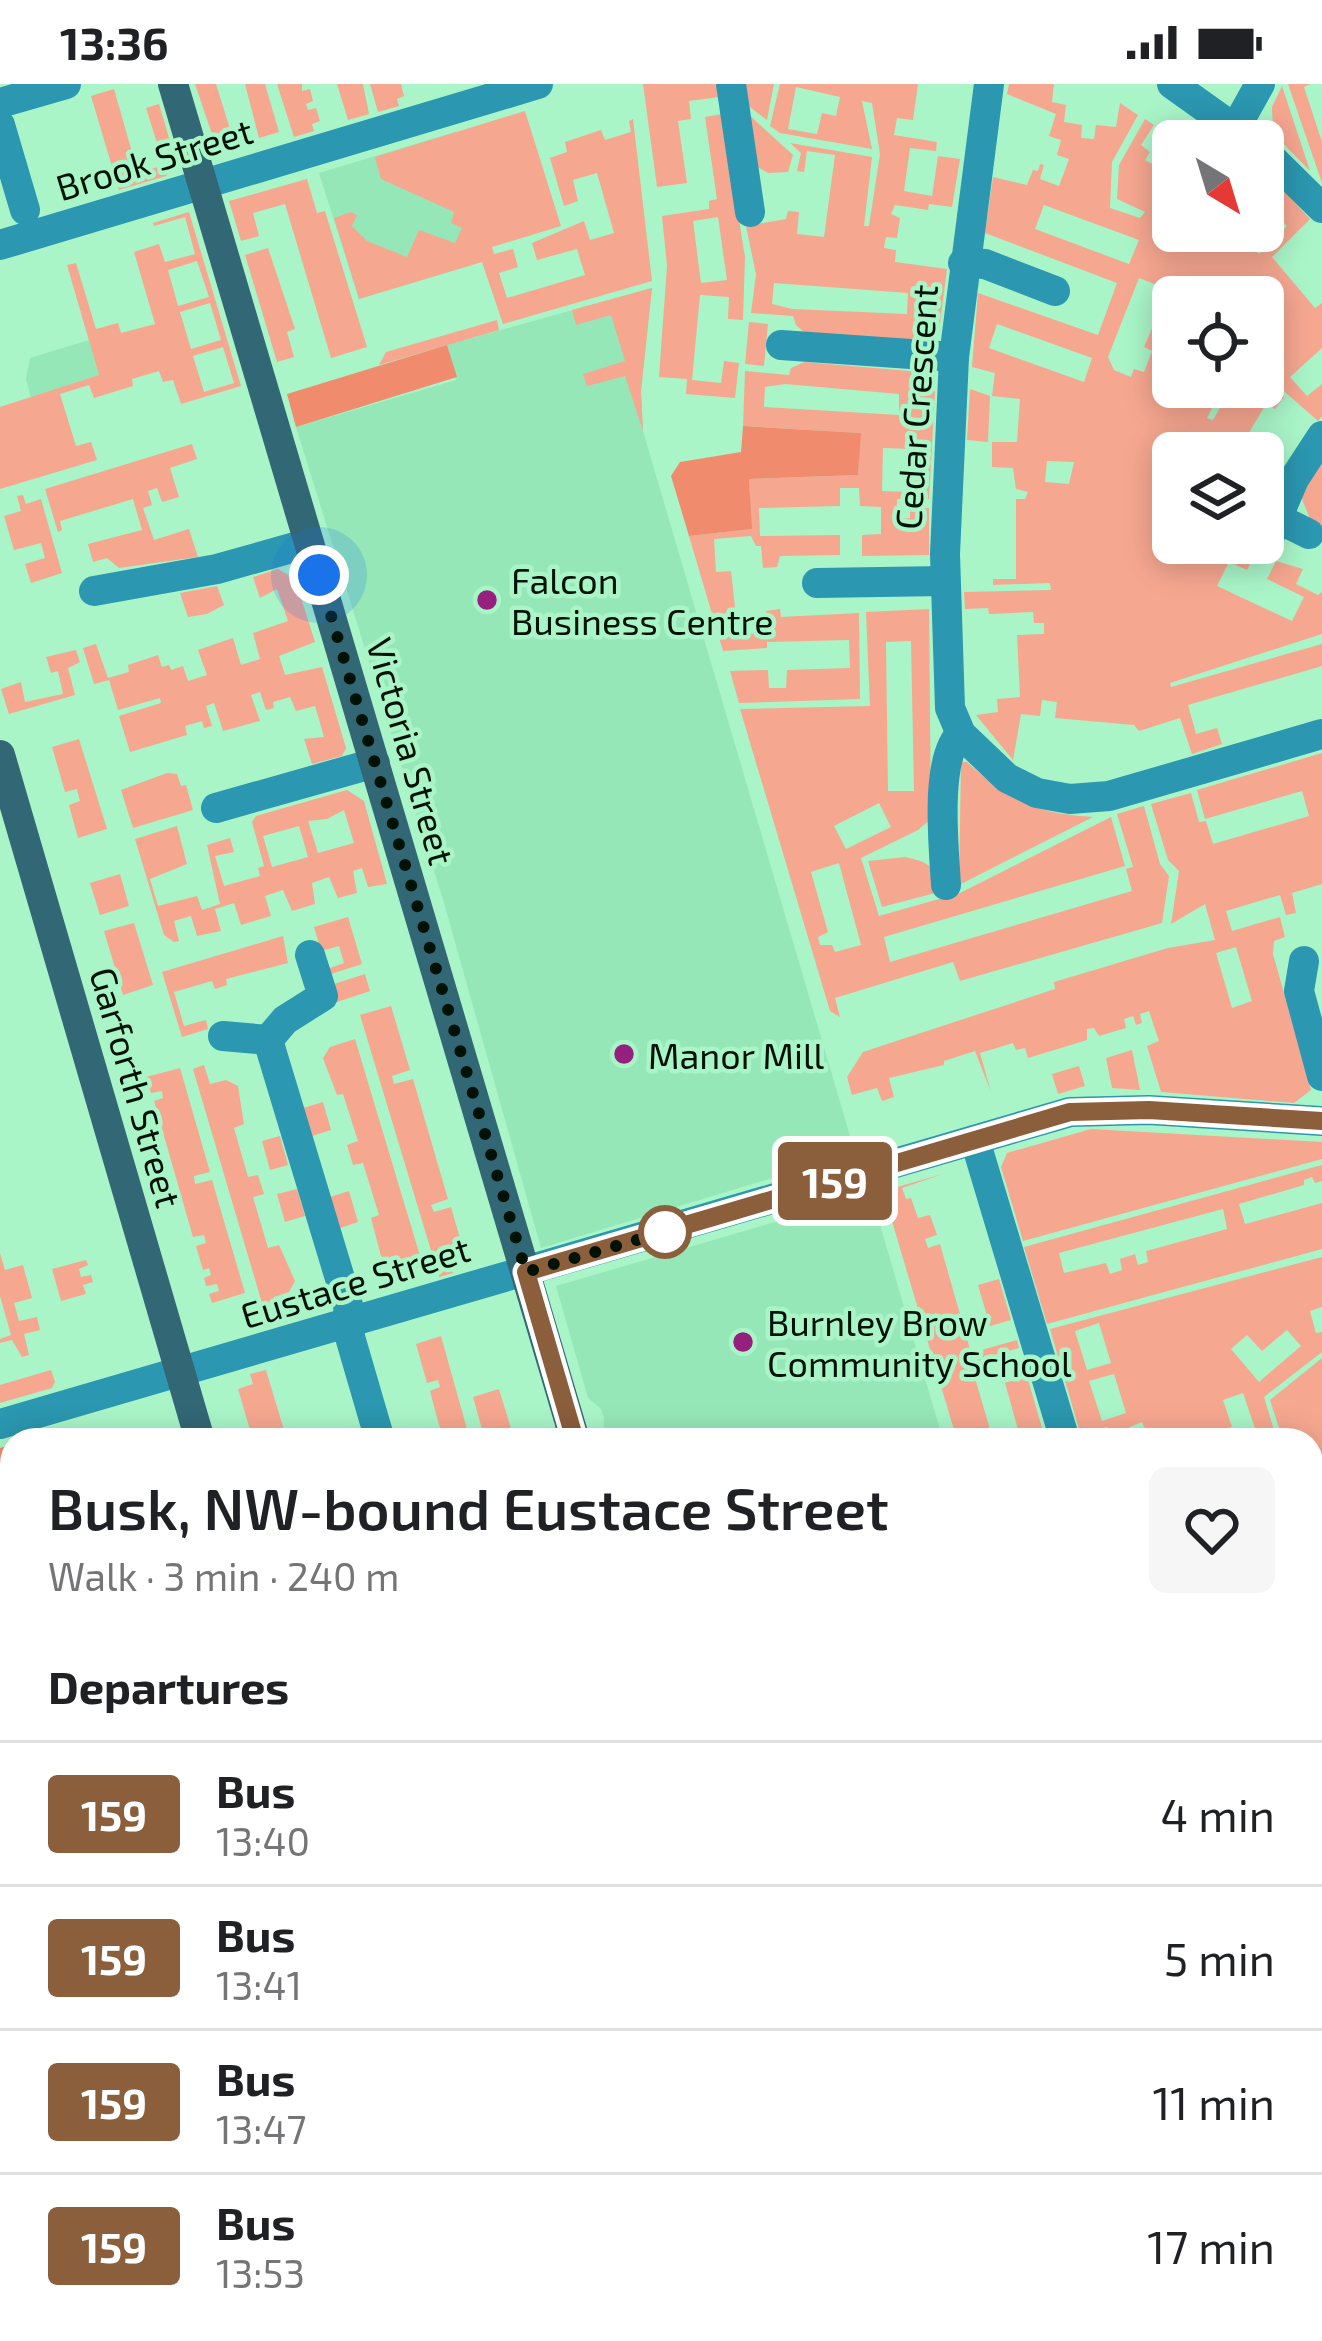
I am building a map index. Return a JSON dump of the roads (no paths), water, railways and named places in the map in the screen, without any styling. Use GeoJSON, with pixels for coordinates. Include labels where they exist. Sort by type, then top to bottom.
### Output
{"type":"FeatureCollection","features":[{"type":"Feature","properties":{"kind":"street"},"geometry":{"type":"LineString","coordinates":[[0,103],[65,84]]}},
{"type":"Feature","properties":{"kind":"street","name":"Victoria Street"},"geometry":{"type":"LineString","coordinates":[[173,84],[572,1428]]}},
{"type":"Feature","properties":{"kind":"street","name":"Brook Street"},"geometry":{"type":"LineString","coordinates":[[0,245],[538,84]]}},
{"type":"Feature","properties":{"kind":"street"},"geometry":{"type":"LineString","coordinates":[[731,84],[756,194]]}},
{"type":"Feature","properties":{"kind":"street","name":"Cedar Crescent"},"geometry":{"type":"LineString","coordinates":[[946,885],[945,764],[953,741],[961,734],[950,708],[944,581],[954,357],[989,84]]}},
{"type":"Feature","properties":{"kind":"street"},"geometry":{"type":"LineString","coordinates":[[1172,84],[1224,120]]}},
{"type":"Feature","properties":{"kind":"street"},"geometry":{"type":"LineString","coordinates":[[1248,120],[1260,84]]}},
{"type":"Feature","properties":{"kind":"street"},"geometry":{"type":"LineString","coordinates":[[0,124],[26,210]]}},
{"type":"Feature","properties":{"kind":"street"},"geometry":{"type":"LineString","coordinates":[[1284,171],[1322,208]]}},
{"type":"Feature","properties":{"kind":"street"},"geometry":{"type":"LineString","coordinates":[[963,263],[985,264],[1055,291]]}},
{"type":"Feature","properties":{"kind":"street"},"geometry":{"type":"LineString","coordinates":[[781,345],[954,357]]}},
{"type":"Feature","properties":{"kind":"street"},"geometry":{"type":"LineString","coordinates":[[1309,534],[1271,532],[1304,462],[1322,436]]}},
{"type":"Feature","properties":{"kind":"street"},"geometry":{"type":"LineString","coordinates":[[94,591],[226,567],[309,543]]}},
{"type":"Feature","properties":{"kind":"street"},"geometry":{"type":"LineString","coordinates":[[818,583],[944,581]]}},
{"type":"Feature","properties":{"kind":"street"},"geometry":{"type":"LineString","coordinates":[[961,734],[994,768],[1022,786],[1054,797],[1092,799],[1322,734]]}},
{"type":"Feature","properties":{"kind":"street","name":"Garforth Street"},"geometry":{"type":"LineString","coordinates":[[0,755],[196,1428]]}},
{"type":"Feature","properties":{"kind":"street"},"geometry":{"type":"LineString","coordinates":[[216,808],[375,763]]}},
{"type":"Feature","properties":{"kind":"street"},"geometry":{"type":"LineString","coordinates":[[912,850],[944,849]]}},
{"type":"Feature","properties":{"kind":"street"},"geometry":{"type":"LineString","coordinates":[[268,1040],[297,1011],[323,996],[310,955]]}},
{"type":"Feature","properties":{"kind":"street"},"geometry":{"type":"LineString","coordinates":[[1304,961],[1299,991],[1322,1076]]}},
{"type":"Feature","properties":{"kind":"street"},"geometry":{"type":"LineString","coordinates":[[223,1036],[268,1040]]}},
{"type":"Feature","properties":{"kind":"street"},"geometry":{"type":"LineString","coordinates":[[268,1040],[348,1305],[377,1428]]}},
{"type":"Feature","properties":{"kind":"street","name":"Eustace Street"},"geometry":{"type":"LineString","coordinates":[[0,1424],[1070,1112],[1100,1108],[1322,1121]]}},
{"type":"Feature","properties":{"kind":"street"},"geometry":{"type":"LineString","coordinates":[[975,1140],[1061,1428]]}},
{"type":"Feature","properties":{"kind":"place","name":"Falcon Business Centre"},"geometry":{"type":"Point","coordinates":[487,600]}},
{"type":"Feature","properties":{"kind":"place","name":"Manor Mill"},"geometry":{"type":"Point","coordinates":[624,1054]}},
{"type":"Feature","properties":{"kind":"place","name":"Burnley Brow Community School"},"geometry":{"type":"Point","coordinates":[743,1342]}}]}
